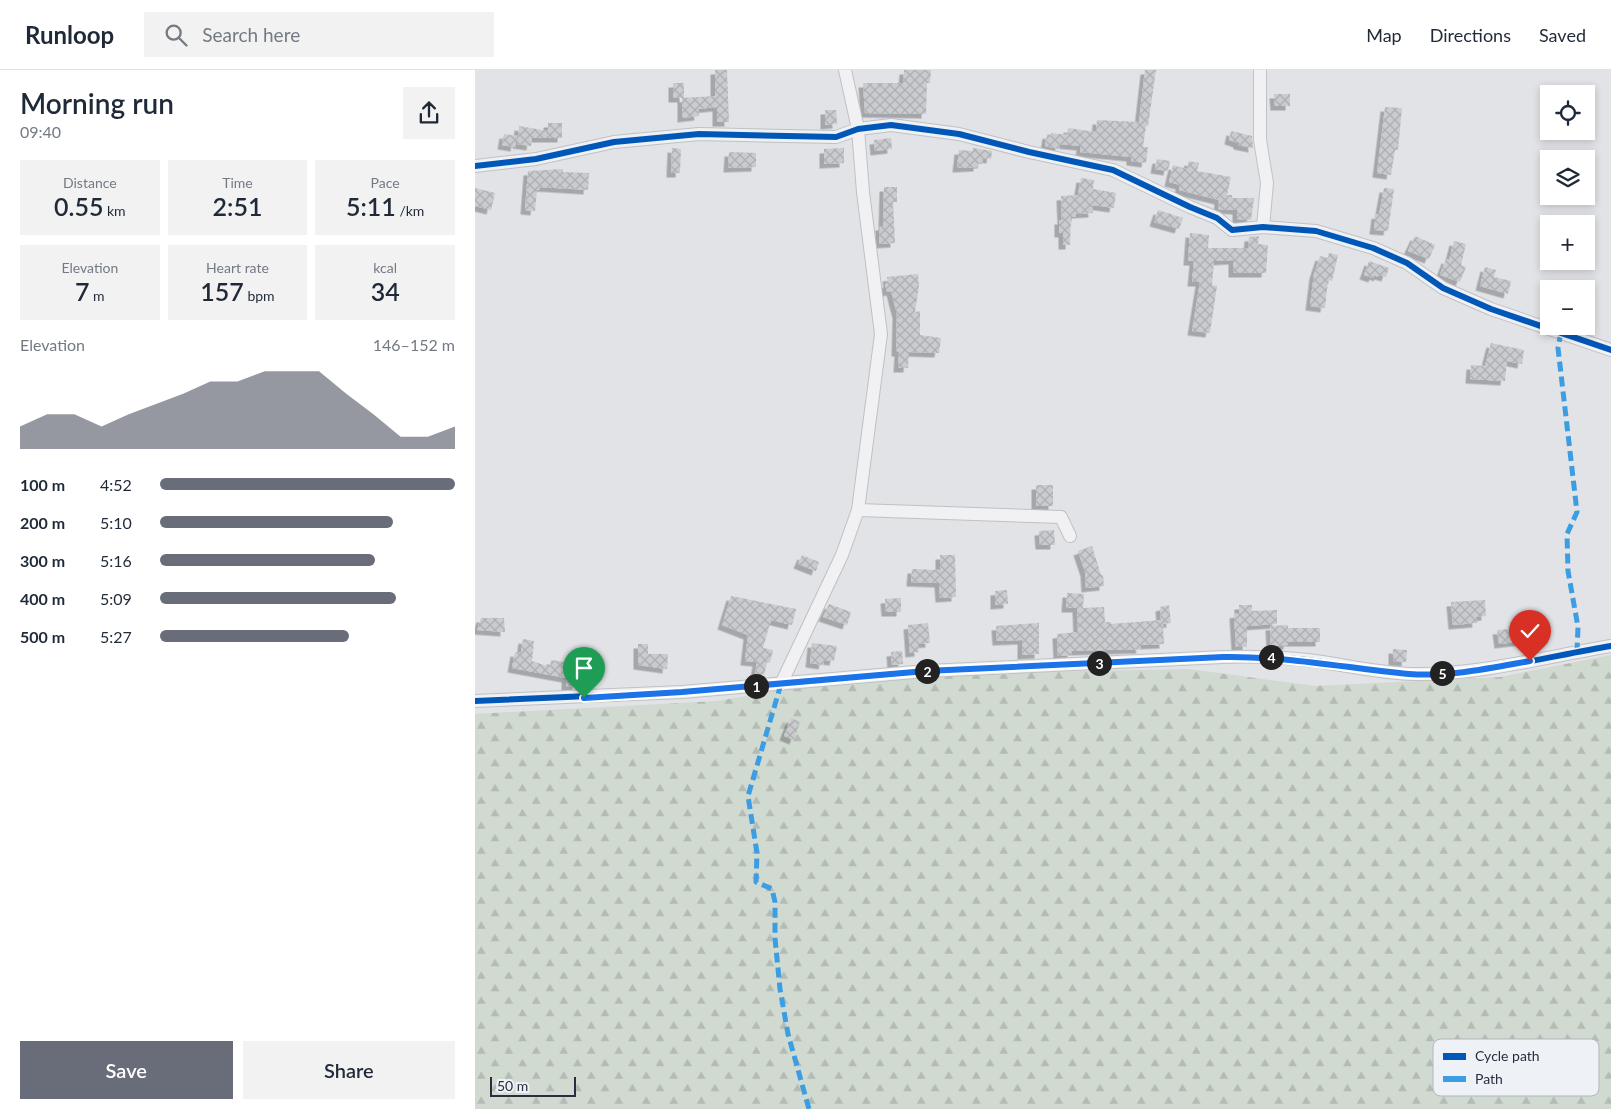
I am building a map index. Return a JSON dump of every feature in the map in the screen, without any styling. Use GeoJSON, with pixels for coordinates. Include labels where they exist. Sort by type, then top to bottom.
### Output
{"type":"FeatureCollection","features":[{"type":"Feature","properties":{"kind":"street"},"geometry":{"type":"LineString","coordinates":[[781,684],[842,555],[858,510],[881,334],[863,192],[858,129],[845,70]]}},
{"type":"Feature","properties":{"kind":"street"},"geometry":{"type":"LineString","coordinates":[[1260,70],[1260,140],[1267,183],[1263,227]]}},
{"type":"Feature","properties":{"kind":"street"},"geometry":{"type":"LineString","coordinates":[[475,166],[536,159],[614,142],[699,134],[836,136],[858,129],[891,125],[959,134],[1029,152],[1113,170],[1217,218],[1232,230],[1263,227],[1316,231],[1373,248],[1407,263],[1443,288],[1483,305],[1611,350]]}},
{"type":"Feature","properties":{"kind":"street"},"geometry":{"type":"LineString","coordinates":[[858,510],[1061,518],[1070,536]]}},
{"type":"Feature","properties":{"kind":"street"},"geometry":{"type":"LineString","coordinates":[[475,701],[584,698],[781,684],[935,670],[1232,657],[1305,660],[1411,674],[1442,673],[1475,671],[1611,646]]}},
{"type":"Feature","properties":{"kind":"green space"},"geometry":{"type":"Polygon","coordinates":[[[1611,655],[1611,1109],[475,1109],[475,714],[717,701],[803,686],[982,673],[1189,669],[1315,686],[1500,677],[1611,655]]]}},
{"type":"Feature","properties":{"kind":"building"},"geometry":{"type":"Polygon","coordinates":[[[715,70],[727,70],[729,122],[717,122],[717,107],[698,109],[699,116],[682,118],[682,98],[715,96],[715,70]]]}},
{"type":"Feature","properties":{"kind":"building"},"geometry":{"type":"Polygon","coordinates":[[[904,70],[931,70],[930,83],[927,83],[926,114],[865,113],[863,83],[903,83],[904,70]]]}},
{"type":"Feature","properties":{"kind":"building"},"geometry":{"type":"Polygon","coordinates":[[[1145,70],[1156,70],[1143,147],[1148,147],[1146,163],[1131,161],[1131,157],[1080,152],[1081,146],[1060,144],[1059,149],[1045,146],[1047,134],[1067,135],[1068,128],[1096,132],[1097,120],[1139,122],[1145,70]]]}},
{"type":"Feature","properties":{"kind":"building"},"geometry":{"type":"Polygon","coordinates":[[[673,83],[684,83],[684,98],[673,98],[673,83]]]}},
{"type":"Feature","properties":{"kind":"building"},"geometry":{"type":"Polygon","coordinates":[[[1274,94],[1290,94],[1290,106],[1275,106],[1274,94]]]}},
{"type":"Feature","properties":{"kind":"building"},"geometry":{"type":"Polygon","coordinates":[[[1385,107],[1402,108],[1398,150],[1395,150],[1391,175],[1377,173],[1385,107]]]}},
{"type":"Feature","properties":{"kind":"building"},"geometry":{"type":"Polygon","coordinates":[[[825,110],[836,110],[837,124],[825,125],[825,110]]]}},
{"type":"Feature","properties":{"kind":"building"},"geometry":{"type":"Polygon","coordinates":[[[548,123],[562,123],[562,138],[532,138],[531,146],[517,144],[519,126],[548,131],[548,123]]]}},
{"type":"Feature","properties":{"kind":"building"},"geometry":{"type":"Polygon","coordinates":[[[1231,131],[1252,136],[1253,148],[1238,145],[1238,143],[1229,140],[1231,131]]]}},
{"type":"Feature","properties":{"kind":"building"},"geometry":{"type":"Polygon","coordinates":[[[504,134],[517,136],[515,147],[502,145],[504,134]]]}},
{"type":"Feature","properties":{"kind":"building"},"geometry":{"type":"Polygon","coordinates":[[[891,138],[892,149],[875,151],[874,140],[891,138]]]}},
{"type":"Feature","properties":{"kind":"building"},"geometry":{"type":"Polygon","coordinates":[[[672,148],[681,149],[680,173],[671,173],[672,148]]]}},
{"type":"Feature","properties":{"kind":"building"},"geometry":{"type":"Polygon","coordinates":[[[844,148],[844,163],[824,164],[824,149],[844,148]]]}},
{"type":"Feature","properties":{"kind":"building"},"geometry":{"type":"Polygon","coordinates":[[[973,148],[992,151],[991,159],[983,158],[982,164],[978,164],[978,167],[957,168],[959,150],[973,151],[973,148]]]}},
{"type":"Feature","properties":{"kind":"building"},"geometry":{"type":"Polygon","coordinates":[[[729,152],[756,153],[756,167],[728,168],[729,152]]]}},
{"type":"Feature","properties":{"kind":"building"},"geometry":{"type":"Polygon","coordinates":[[[1157,159],[1170,161],[1168,171],[1155,169],[1157,159]]]}},
{"type":"Feature","properties":{"kind":"building"},"geometry":{"type":"Polygon","coordinates":[[[1189,161],[1199,163],[1197,171],[1231,177],[1227,195],[1232,195],[1232,198],[1254,198],[1251,220],[1237,219],[1237,210],[1218,209],[1219,200],[1179,190],[1180,185],[1169,182],[1173,165],[1187,169],[1189,161]]]}},
{"type":"Feature","properties":{"kind":"building"},"geometry":{"type":"Polygon","coordinates":[[[563,169],[563,172],[589,173],[588,190],[540,187],[537,190],[535,211],[525,210],[528,171],[563,169]]]}},
{"type":"Feature","properties":{"kind":"building"},"geometry":{"type":"Polygon","coordinates":[[[1081,178],[1094,180],[1093,189],[1116,193],[1114,208],[1092,205],[1093,213],[1076,214],[1076,217],[1071,217],[1070,245],[1063,245],[1063,233],[1059,233],[1059,220],[1062,220],[1061,196],[1078,195],[1081,178]]]}},
{"type":"Feature","properties":{"kind":"building"},"geometry":{"type":"Polygon","coordinates":[[[884,187],[897,187],[897,202],[893,202],[895,243],[879,244],[880,226],[883,226],[884,187]]]}},
{"type":"Feature","properties":{"kind":"building"},"geometry":{"type":"Polygon","coordinates":[[[475,188],[495,193],[491,210],[475,206],[475,188]]]}},
{"type":"Feature","properties":{"kind":"building"},"geometry":{"type":"Polygon","coordinates":[[[1384,188],[1394,189],[1388,231],[1374,230],[1376,214],[1379,215],[1384,188]]]}},
{"type":"Feature","properties":{"kind":"building"},"geometry":{"type":"Polygon","coordinates":[[[1158,210],[1183,218],[1179,229],[1154,222],[1158,210]]]}},
{"type":"Feature","properties":{"kind":"building"},"geometry":{"type":"Polygon","coordinates":[[[1190,233],[1209,235],[1208,248],[1248,248],[1249,237],[1259,236],[1258,244],[1268,245],[1266,273],[1233,273],[1233,260],[1214,261],[1212,285],[1217,286],[1210,333],[1192,331],[1200,282],[1192,282],[1194,261],[1188,261],[1190,233]]]}},
{"type":"Feature","properties":{"kind":"building"},"geometry":{"type":"Polygon","coordinates":[[[1415,236],[1435,245],[1429,259],[1408,251],[1415,236]]]}},
{"type":"Feature","properties":{"kind":"building"},"geometry":{"type":"Polygon","coordinates":[[[1454,241],[1466,244],[1461,265],[1466,267],[1460,282],[1440,275],[1446,259],[1449,260],[1454,241]]]}},
{"type":"Feature","properties":{"kind":"building"},"geometry":{"type":"Polygon","coordinates":[[[1329,253],[1338,255],[1332,281],[1328,280],[1325,308],[1310,306],[1314,274],[1320,256],[1328,258],[1329,253]]]}},
{"type":"Feature","properties":{"kind":"building"},"geometry":{"type":"Polygon","coordinates":[[[1369,261],[1389,268],[1386,277],[1374,275],[1373,278],[1364,275],[1369,261]]]}},
{"type":"Feature","properties":{"kind":"building"},"geometry":{"type":"Polygon","coordinates":[[[1485,267],[1496,270],[1494,277],[1511,281],[1508,294],[1480,286],[1485,267]]]}},
{"type":"Feature","properties":{"kind":"building"},"geometry":{"type":"Polygon","coordinates":[[[918,274],[919,286],[915,312],[920,311],[920,335],[941,338],[939,353],[909,352],[908,368],[898,368],[899,352],[896,352],[897,314],[891,291],[887,292],[885,284],[888,283],[887,277],[918,274]]]}},
{"type":"Feature","properties":{"kind":"building"},"geometry":{"type":"Polygon","coordinates":[[[1491,343],[1524,350],[1522,364],[1507,361],[1505,381],[1470,379],[1471,365],[1485,366],[1491,343]]]}},
{"type":"Feature","properties":{"kind":"building"},"geometry":{"type":"Polygon","coordinates":[[[1036,485],[1053,485],[1053,506],[1036,506],[1036,485]]]}},
{"type":"Feature","properties":{"kind":"building"},"geometry":{"type":"Polygon","coordinates":[[[1054,530],[1055,545],[1040,545],[1039,531],[1054,530]]]}},
{"type":"Feature","properties":{"kind":"building"},"geometry":{"type":"Polygon","coordinates":[[[1092,546],[1101,575],[1103,575],[1104,586],[1086,588],[1085,572],[1078,551],[1092,546]]]}},
{"type":"Feature","properties":{"kind":"building"},"geometry":{"type":"Polygon","coordinates":[[[802,555],[819,562],[816,571],[798,564],[802,555]]]}},
{"type":"Feature","properties":{"kind":"building"},"geometry":{"type":"Polygon","coordinates":[[[940,555],[955,555],[956,597],[940,598],[939,583],[911,582],[912,569],[940,570],[940,555]]]}},
{"type":"Feature","properties":{"kind":"building"},"geometry":{"type":"Polygon","coordinates":[[[1007,590],[1008,604],[995,605],[995,591],[1007,590]]]}},
{"type":"Feature","properties":{"kind":"building"},"geometry":{"type":"Polygon","coordinates":[[[1067,593],[1084,594],[1083,608],[1104,607],[1105,622],[1111,622],[1111,624],[1161,620],[1160,607],[1169,605],[1171,623],[1163,624],[1164,644],[1140,645],[1141,649],[1072,651],[1072,655],[1058,656],[1057,634],[1078,632],[1077,608],[1066,608],[1067,593]]]}},
{"type":"Feature","properties":{"kind":"building"},"geometry":{"type":"Polygon","coordinates":[[[731,596],[796,609],[792,625],[771,620],[763,648],[773,650],[770,663],[767,662],[764,675],[755,673],[757,662],[745,661],[748,635],[722,625],[731,596]]]}},
{"type":"Feature","properties":{"kind":"building"},"geometry":{"type":"Polygon","coordinates":[[[901,598],[901,612],[886,612],[885,599],[901,598]]]}},
{"type":"Feature","properties":{"kind":"building"},"geometry":{"type":"Polygon","coordinates":[[[1485,600],[1486,616],[1476,617],[1477,623],[1453,625],[1451,602],[1485,600]]]}},
{"type":"Feature","properties":{"kind":"building"},"geometry":{"type":"Polygon","coordinates":[[[829,604],[851,612],[847,625],[823,617],[829,604]]]}},
{"type":"Feature","properties":{"kind":"building"},"geometry":{"type":"Polygon","coordinates":[[[1239,605],[1252,605],[1252,611],[1277,610],[1277,624],[1247,626],[1247,647],[1236,647],[1234,614],[1239,613],[1239,605]]]}},
{"type":"Feature","properties":{"kind":"building"},"geometry":{"type":"Polygon","coordinates":[[[481,618],[504,618],[505,632],[477,630],[481,618]]]}},
{"type":"Feature","properties":{"kind":"building"},"geometry":{"type":"Polygon","coordinates":[[[928,623],[930,643],[918,644],[919,652],[910,653],[908,625],[928,623]]]}},
{"type":"Feature","properties":{"kind":"building"},"geometry":{"type":"Polygon","coordinates":[[[1039,623],[1039,654],[1022,655],[1022,640],[997,641],[996,626],[1039,623]]]}},
{"type":"Feature","properties":{"kind":"building"},"geometry":{"type":"Polygon","coordinates":[[[1288,625],[1288,628],[1320,628],[1320,642],[1288,642],[1288,645],[1271,646],[1270,626],[1288,625]]]}},
{"type":"Feature","properties":{"kind":"building"},"geometry":{"type":"Polygon","coordinates":[[[1523,628],[1524,641],[1499,644],[1497,630],[1523,628]]]}},
{"type":"Feature","properties":{"kind":"building"},"geometry":{"type":"Polygon","coordinates":[[[523,639],[534,641],[532,661],[550,667],[551,660],[565,662],[565,664],[584,671],[581,681],[577,680],[577,687],[566,686],[566,678],[512,668],[515,652],[521,653],[523,639]]]}},
{"type":"Feature","properties":{"kind":"building"},"geometry":{"type":"Polygon","coordinates":[[[812,643],[837,646],[834,661],[824,660],[823,665],[810,663],[812,643]]]}},
{"type":"Feature","properties":{"kind":"building"},"geometry":{"type":"Polygon","coordinates":[[[638,644],[648,644],[648,654],[668,654],[667,669],[638,665],[638,644]]]}},
{"type":"Feature","properties":{"kind":"building"},"geometry":{"type":"Polygon","coordinates":[[[1393,649],[1407,650],[1406,662],[1393,661],[1393,649]]]}},
{"type":"Feature","properties":{"kind":"building"},"geometry":{"type":"Polygon","coordinates":[[[902,651],[903,664],[892,665],[891,652],[902,651]]]}},
{"type":"Feature","properties":{"kind":"building"},"geometry":{"type":"Polygon","coordinates":[[[791,718],[800,722],[794,740],[784,736],[791,718]]]}},
{"type":"Feature","properties":{"kind":"marked path"},"geometry":{"type":"LineString","coordinates":[[1560,335],[1558,348],[1577,512],[1567,534],[1568,571],[1578,627],[1577,652]]}},
{"type":"Feature","properties":{"kind":"marked path"},"geometry":{"type":"LineString","coordinates":[[781,684],[748,796],[757,853],[756,882],[772,889],[775,902],[775,938],[780,989],[788,1034],[809,1109]]}},
{"type":"Feature","properties":{"kind":"cycle path"},"geometry":{"type":"LineString","coordinates":[[475,166],[536,159],[614,142],[699,134],[836,137],[858,129],[891,125],[959,134],[1029,152],[1113,170],[1217,218],[1232,230],[1263,227],[1316,231],[1373,248],[1407,263],[1443,288],[1491,309],[1611,350]]}},
{"type":"Feature","properties":{"kind":"cycle path"},"geometry":{"type":"LineString","coordinates":[[475,701],[682,692],[926,671],[1223,657],[1286,658],[1386,672],[1437,674],[1463,672],[1611,646]]}},
{"type":"Feature","properties":{"kind":"route"},"geometry":{"type":"LineString","coordinates":[[584,698],[682,692],[1001,666],[1223,657],[1259,656],[1305,660],[1411,674],[1475,671],[1530,661]]}}]}
